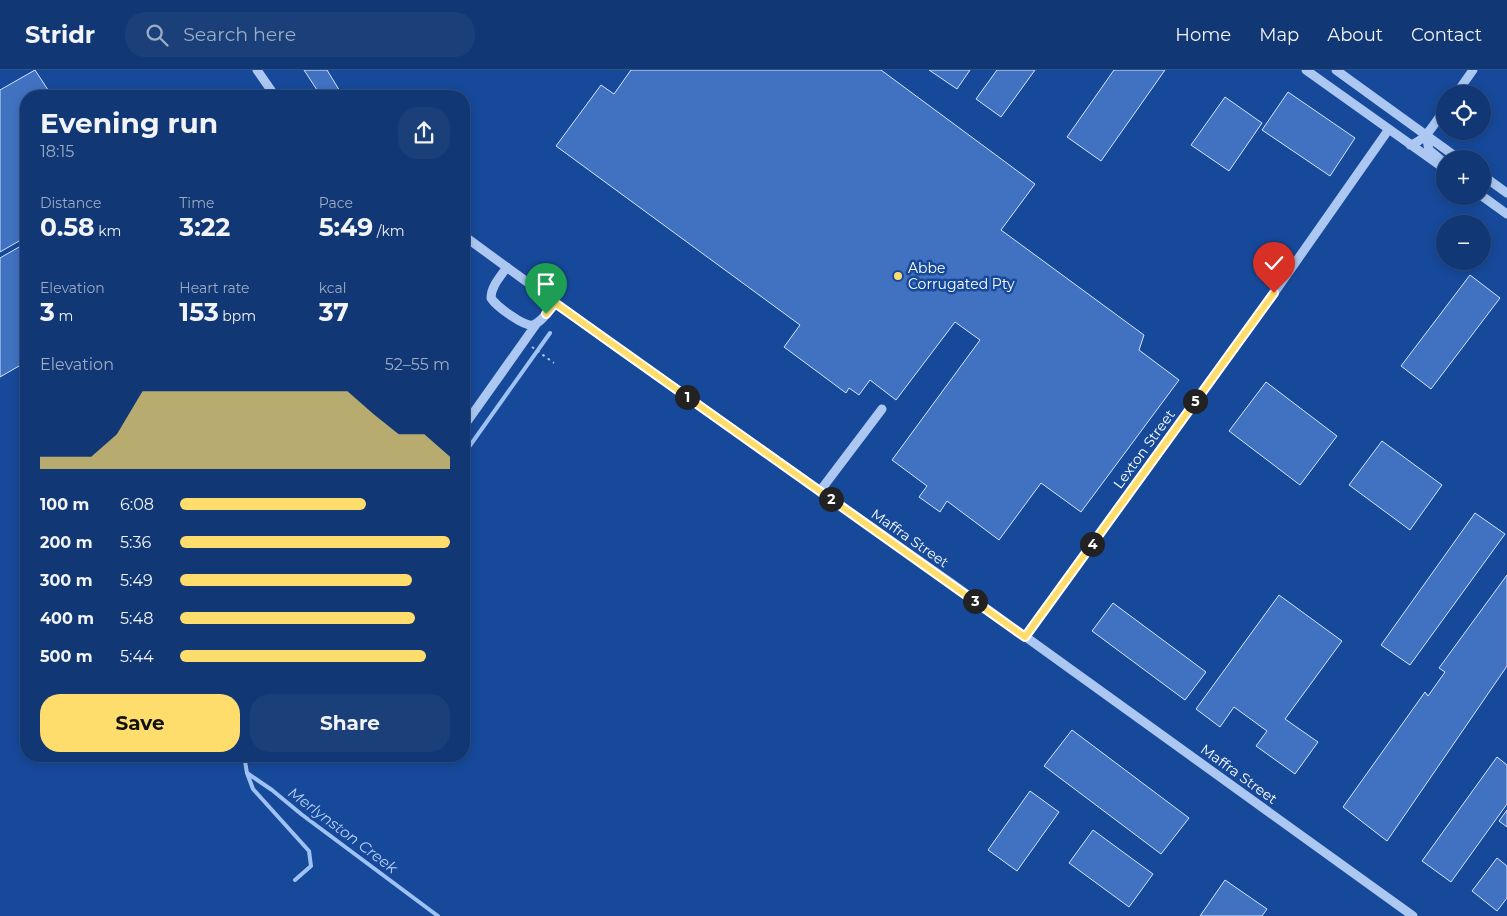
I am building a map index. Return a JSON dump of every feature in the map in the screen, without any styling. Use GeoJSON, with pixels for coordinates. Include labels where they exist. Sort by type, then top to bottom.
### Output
{"type":"FeatureCollection","features":[{"type":"Feature","properties":{"kind":"street"},"geometry":{"type":"LineString","coordinates":[[257,70],[271,90]]}},
{"type":"Feature","properties":{"kind":"street"},"geometry":{"type":"LineString","coordinates":[[1306,70],[1436,163]]}},
{"type":"Feature","properties":{"kind":"street"},"geometry":{"type":"LineString","coordinates":[[1336,70],[1447,150]]}},
{"type":"Feature","properties":{"kind":"street"},"geometry":{"type":"LineString","coordinates":[[1462,85],[1473,70]]}},
{"type":"Feature","properties":{"kind":"street"},"geometry":{"type":"LineString","coordinates":[[1410,144],[1417,142],[1426,135],[1436,121]]}},
{"type":"Feature","properties":{"kind":"street","name":"Lexton Street"},"geometry":{"type":"LineString","coordinates":[[1025,637],[1274,293],[1389,129]]}},
{"type":"Feature","properties":{"kind":"street"},"geometry":{"type":"LineString","coordinates":[[1426,135],[1429,150],[1436,155]]}},
{"type":"Feature","properties":{"kind":"street"},"geometry":{"type":"LineString","coordinates":[[1491,181],[1507,193]]}},
{"type":"Feature","properties":{"kind":"street"},"geometry":{"type":"LineString","coordinates":[[1491,203],[1507,214]]}},
{"type":"Feature","properties":{"kind":"street","name":"Maffra Street"},"geometry":{"type":"LineString","coordinates":[[470,240],[1413,916]]}},
{"type":"Feature","properties":{"kind":"street"},"geometry":{"type":"LineString","coordinates":[[507,268],[494,286],[491,298],[522,323],[529,325],[537,323]]}},
{"type":"Feature","properties":{"kind":"street"},"geometry":{"type":"LineString","coordinates":[[470,418],[537,323],[555,303]]}},
{"type":"Feature","properties":{"kind":"street"},"geometry":{"type":"LineString","coordinates":[[820,491],[882,409]]}},
{"type":"Feature","properties":{"kind":"path"},"geometry":{"type":"LineString","coordinates":[[531,346],[554,363]]}},
{"type":"Feature","properties":{"kind":"building"},"geometry":{"type":"Polygon","coordinates":[[[35,70],[48,90],[20,90],[20,240],[0,252],[0,90],[35,70]]]}},
{"type":"Feature","properties":{"kind":"building"},"geometry":{"type":"Polygon","coordinates":[[[304,70],[327,70],[339,90],[317,90],[304,70]]]}},
{"type":"Feature","properties":{"kind":"building","name":"Abbe Corrugated Pty"},"geometry":{"type":"Polygon","coordinates":[[[631,70],[881,70],[1035,184],[1001,230],[1144,335],[1139,350],[1179,380],[1081,512],[1041,483],[999,540],[947,501],[940,512],[919,497],[927,486],[892,460],[980,340],[955,322],[896,400],[870,380],[859,395],[849,388],[846,393],[784,347],[800,325],[556,146],[601,85],[614,94],[631,70]]]}},
{"type":"Feature","properties":{"kind":"building"},"geometry":{"type":"Polygon","coordinates":[[[929,70],[970,70],[957,89],[929,70]]]}},
{"type":"Feature","properties":{"kind":"building"},"geometry":{"type":"Polygon","coordinates":[[[997,70],[1035,70],[1001,117],[976,99],[997,70]]]}},
{"type":"Feature","properties":{"kind":"building"},"geometry":{"type":"Polygon","coordinates":[[[1114,70],[1165,70],[1101,161],[1067,137],[1114,70]]]}},
{"type":"Feature","properties":{"kind":"building"},"geometry":{"type":"Polygon","coordinates":[[[1288,92],[1355,138],[1330,176],[1262,130],[1288,92]]]}},
{"type":"Feature","properties":{"kind":"building"},"geometry":{"type":"Polygon","coordinates":[[[1225,97],[1262,123],[1229,171],[1191,145],[1225,97]]]}},
{"type":"Feature","properties":{"kind":"building"},"geometry":{"type":"Polygon","coordinates":[[[20,246],[20,365],[0,377],[0,258],[20,246]]]}},
{"type":"Feature","properties":{"kind":"building"},"geometry":{"type":"Polygon","coordinates":[[[1470,275],[1500,298],[1431,389],[1401,366],[1470,275]]]}},
{"type":"Feature","properties":{"kind":"building"},"geometry":{"type":"Polygon","coordinates":[[[1266,382],[1337,436],[1300,485],[1229,431],[1266,382]]]}},
{"type":"Feature","properties":{"kind":"building"},"geometry":{"type":"Polygon","coordinates":[[[1382,441],[1442,485],[1410,530],[1349,485],[1382,441]]]}},
{"type":"Feature","properties":{"kind":"building"},"geometry":{"type":"Polygon","coordinates":[[[1475,513],[1505,534],[1410,665],[1381,645],[1475,513]]]}},
{"type":"Feature","properties":{"kind":"building"},"geometry":{"type":"Polygon","coordinates":[[[1507,575],[1507,666],[1387,841],[1343,807],[1425,692],[1428,696],[1445,672],[1439,668],[1507,575]]]}},
{"type":"Feature","properties":{"kind":"building"},"geometry":{"type":"Polygon","coordinates":[[[1279,595],[1342,641],[1285,719],[1318,742],[1295,774],[1256,746],[1267,731],[1234,707],[1220,727],[1196,709],[1279,595]]]}},
{"type":"Feature","properties":{"kind":"building"},"geometry":{"type":"Polygon","coordinates":[[[1113,603],[1206,672],[1185,700],[1092,631],[1113,603]]]}},
{"type":"Feature","properties":{"kind":"building"},"geometry":{"type":"Polygon","coordinates":[[[1072,730],[1189,818],[1161,854],[1044,766],[1072,730]]]}},
{"type":"Feature","properties":{"kind":"building"},"geometry":{"type":"Polygon","coordinates":[[[1497,757],[1507,765],[1507,804],[1451,882],[1422,861],[1497,757]]]}},
{"type":"Feature","properties":{"kind":"building"},"geometry":{"type":"Polygon","coordinates":[[[1030,791],[1059,812],[1017,871],[988,850],[1030,791]]]}},
{"type":"Feature","properties":{"kind":"building"},"geometry":{"type":"Polygon","coordinates":[[[1507,810],[1507,827],[1499,821],[1507,810]]]}},
{"type":"Feature","properties":{"kind":"building"},"geometry":{"type":"Polygon","coordinates":[[[1093,830],[1153,874],[1129,907],[1069,863],[1093,830]]]}},
{"type":"Feature","properties":{"kind":"building"},"geometry":{"type":"Polygon","coordinates":[[[1497,858],[1507,866],[1507,898],[1497,911],[1472,891],[1497,858]]]}},
{"type":"Feature","properties":{"kind":"building"},"geometry":{"type":"Polygon","coordinates":[[[1225,880],[1267,909],[1262,916],[1200,916],[1225,880]]]}},
{"type":"Feature","properties":{"kind":"waterway","name":"Merlynston Creek"},"geometry":{"type":"LineString","coordinates":[[470,446],[550,333]]}},
{"type":"Feature","properties":{"kind":"waterway","name":"Merlynston Creek"},"geometry":{"type":"LineString","coordinates":[[245,762],[247,773],[438,916]]}},
{"type":"Feature","properties":{"kind":"waterway"},"geometry":{"type":"LineString","coordinates":[[247,773],[253,789],[309,851],[311,866],[295,880]]}},
{"type":"Feature","properties":{"kind":"place","name":"Abbe Corrugated Pty"},"geometry":{"type":"Point","coordinates":[898,276]}},
{"type":"Feature","properties":{"kind":"route"},"geometry":{"type":"LineString","coordinates":[[546,314],[555,303],[1025,637],[1274,293]]}}]}
